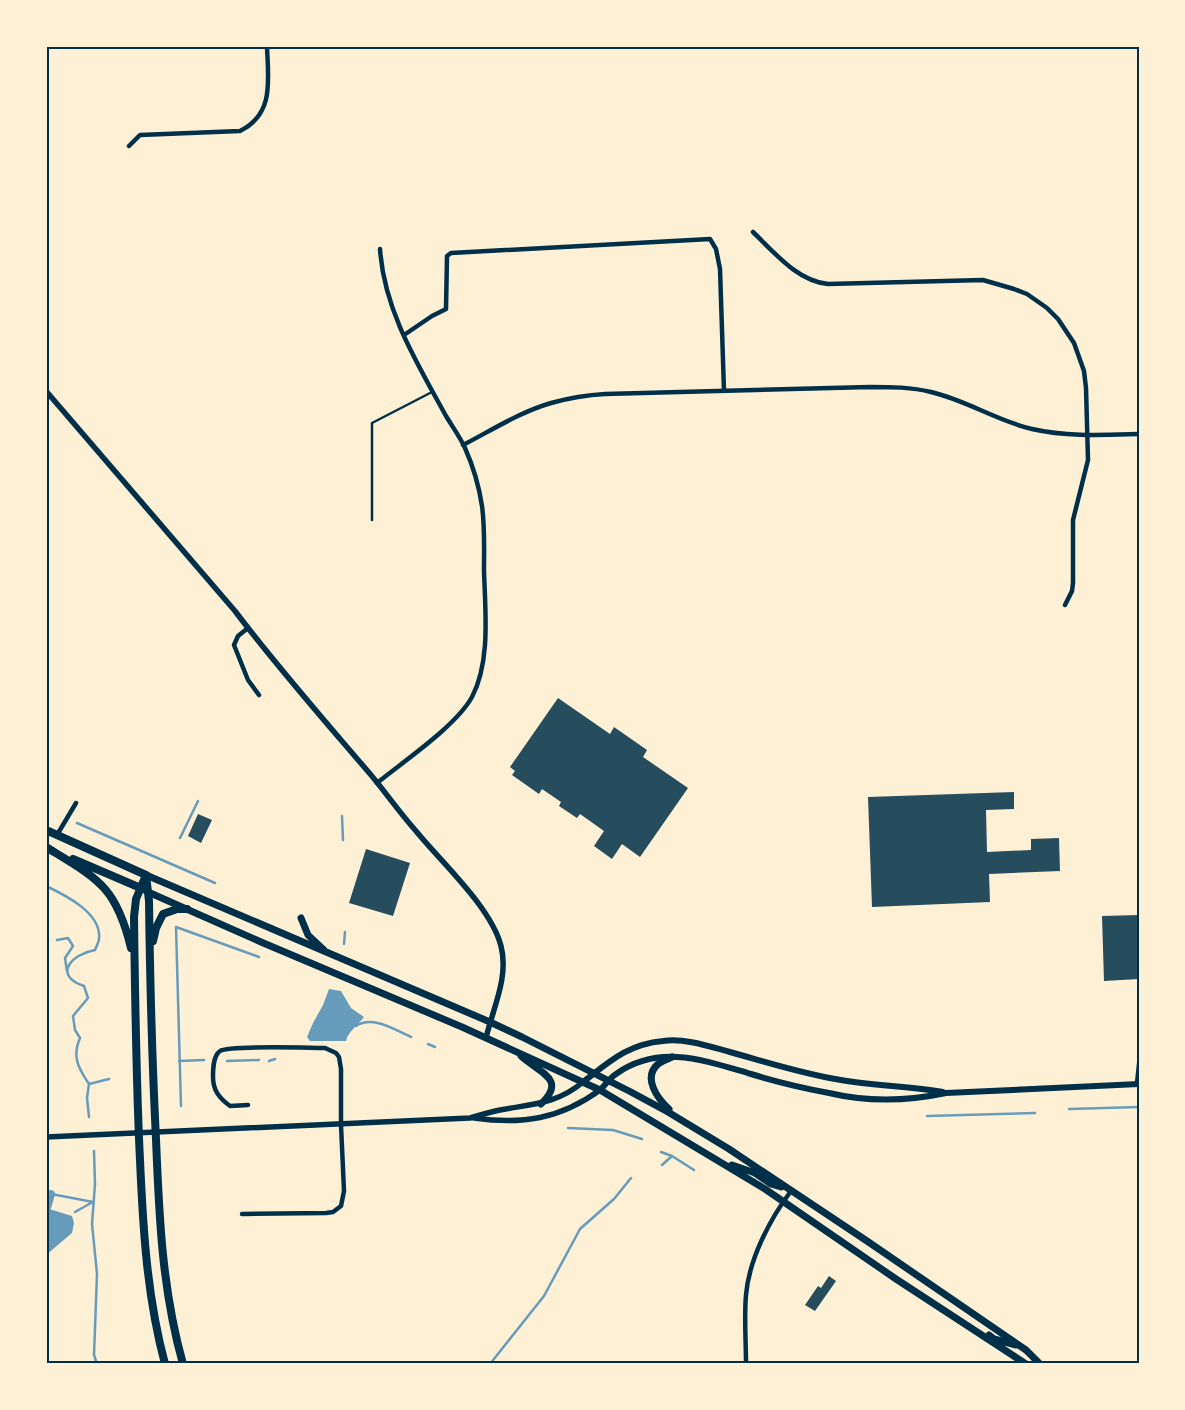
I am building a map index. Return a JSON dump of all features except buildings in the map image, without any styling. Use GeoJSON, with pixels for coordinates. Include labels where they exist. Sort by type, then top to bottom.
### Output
{"type":"FeatureCollection","features":[{"type":"Feature","properties":{"kind":"highway"},"geometry":{"type":"LineString","coordinates":[[46,830],[146,875]]}},
{"type":"Feature","properties":{"kind":"highway"},"geometry":{"type":"LineString","coordinates":[[46,847],[148,892]]}},
{"type":"Feature","properties":{"kind":"highway"},"geometry":{"type":"LineString","coordinates":[[46,847],[83,870],[110,892],[120,912],[134,962]]}},
{"type":"Feature","properties":{"kind":"highway"},"geometry":{"type":"LineString","coordinates":[[146,875],[136,899],[134,917],[139,1133],[144,1241],[149,1290],[154,1320],[166,1364]]}},
{"type":"Feature","properties":{"kind":"highway"},"geometry":{"type":"LineString","coordinates":[[146,875],[155,1132],[161,1239],[166,1288],[183,1364]]}},
{"type":"Feature","properties":{"kind":"highway"},"geometry":{"type":"LineString","coordinates":[[150,956],[156,928],[163,914],[177,909],[187,909]]}},
{"type":"Feature","properties":{"kind":"main road"},"geometry":{"type":"LineString","coordinates":[[146,875],[490,1022],[609,1080],[730,1149],[1021,1346],[1040,1364]]}},
{"type":"Feature","properties":{"kind":"main road"},"geometry":{"type":"LineString","coordinates":[[148,892],[486,1038],[600,1090],[721,1162],[1017,1360],[1026,1364]]}},
{"type":"Feature","properties":{"kind":"main road"},"geometry":{"type":"LineString","coordinates":[[301,918],[308,935],[328,954]]}},
{"type":"Feature","properties":{"kind":"main road"},"geometry":{"type":"LineString","coordinates":[[583,1082],[620,1053],[633,1047],[676,1040],[718,1048],[840,1080],[918,1088],[946,1093]]}},
{"type":"Feature","properties":{"kind":"main road"},"geometry":{"type":"LineString","coordinates":[[515,1051],[531,1066],[546,1075],[552,1082],[553,1086],[550,1096],[541,1104]]}},
{"type":"Feature","properties":{"kind":"main road"},"geometry":{"type":"LineString","coordinates":[[600,1090],[615,1074],[644,1061],[672,1057],[704,1060],[831,1094],[862,1098],[921,1098],[946,1093],[1137,1084]]}},
{"type":"Feature","properties":{"kind":"main road"},"geometry":{"type":"LineString","coordinates":[[672,1057],[658,1064],[652,1077],[652,1086],[663,1104],[683,1121]]}},
{"type":"Feature","properties":{"kind":"main road"},"geometry":{"type":"LineString","coordinates":[[721,1162],[755,1173],[771,1184],[791,1191]]}},
{"type":"Feature","properties":{"kind":"main road"},"geometry":{"type":"LineString","coordinates":[[940,1307],[956,1314],[994,1339],[1021,1346]]}},
{"type":"Feature","properties":{"kind":"street"},"geometry":{"type":"LineString","coordinates":[[128,146],[140,135],[240,131],[252,125],[261,114],[268,91],[267,46]]}},
{"type":"Feature","properties":{"kind":"street"},"geometry":{"type":"LineString","coordinates":[[753,232],[798,273],[805,278],[822,283],[971,280],[993,282],[1026,294],[1058,319],[1074,343],[1084,371],[1088,435],[1086,471],[1073,520],[1072,591],[1065,605]]}},
{"type":"Feature","properties":{"kind":"street"},"geometry":{"type":"LineString","coordinates":[[404,335],[446,309],[446,256],[451,254],[710,239],[716,249],[720,269],[724,391]]}},
{"type":"Feature","properties":{"kind":"street"},"geometry":{"type":"LineString","coordinates":[[377,783],[459,714],[472,696],[481,673],[485,629],[484,517],[476,478],[463,445],[404,335],[387,294],[383,279],[380,248]]}},
{"type":"Feature","properties":{"kind":"street"},"geometry":{"type":"LineString","coordinates":[[463,445],[515,417],[541,406],[566,399],[606,394],[870,387],[919,389],[954,399],[1030,429],[1059,434],[1139,434]]}},
{"type":"Feature","properties":{"kind":"street"},"geometry":{"type":"LineString","coordinates":[[46,391],[235,611],[414,830],[453,873],[482,909],[502,947],[503,969],[498,996],[486,1038]]}},
{"type":"Feature","properties":{"kind":"street"},"geometry":{"type":"LineString","coordinates":[[248,628],[238,636],[234,645],[248,680],[259,695]]}},
{"type":"Feature","properties":{"kind":"street"},"geometry":{"type":"LineString","coordinates":[[57,835],[76,803]]}},
{"type":"Feature","properties":{"kind":"street"},"geometry":{"type":"LineString","coordinates":[[242,1214],[326,1213],[338,1209],[343,1202],[340,1060],[333,1050],[325,1048],[240,1048],[222,1050],[214,1061],[213,1083],[217,1095],[230,1106],[248,1105]]}},
{"type":"Feature","properties":{"kind":"street"},"geometry":{"type":"LineString","coordinates":[[470,1118],[499,1110],[541,1104],[554,1100],[573,1091],[583,1082]]}},
{"type":"Feature","properties":{"kind":"street"},"geometry":{"type":"LineString","coordinates":[[46,1137],[470,1118],[499,1122],[533,1120],[568,1109],[600,1090]]}},
{"type":"Feature","properties":{"kind":"street"},"geometry":{"type":"LineString","coordinates":[[746,1364],[746,1296],[751,1267],[758,1247],[791,1191]]}},
{"type":"Feature","properties":{"kind":"lane"},"geometry":{"type":"LineString","coordinates":[[372,520],[372,423],[433,391]]}},
{"type":"Feature","properties":{"kind":"lane"},"geometry":{"type":"LineString","coordinates":[[1137,1084],[1139,1055]]}},
{"type":"Feature","properties":{"kind":"water"},"geometry":{"type":"Polygon","coordinates":[[[329,989],[341,991],[351,1008],[364,1017],[346,1041],[310,1041],[307,1037],[329,989]]]}},
{"type":"Feature","properties":{"kind":"water"},"geometry":{"type":"Polygon","coordinates":[[[46,1208],[72,1216],[74,1223],[72,1233],[46,1255],[46,1208]]]}},
{"type":"Feature","properties":{"kind":"waterway"},"geometry":{"type":"LineString","coordinates":[[180,838],[198,801]]}},
{"type":"Feature","properties":{"kind":"waterway"},"geometry":{"type":"LineString","coordinates":[[342,816],[343,840]]}},
{"type":"Feature","properties":{"kind":"waterway"},"geometry":{"type":"LineString","coordinates":[[77,823],[215,883]]}},
{"type":"Feature","properties":{"kind":"waterway"},"geometry":{"type":"LineString","coordinates":[[46,886],[81,906],[95,921],[98,930],[99,940],[95,950],[73,960],[67,971],[74,981],[84,986],[88,998],[73,1016],[75,1030],[80,1038],[76,1051],[77,1062],[89,1084],[87,1098],[89,1117]]}},
{"type":"Feature","properties":{"kind":"waterway"},"geometry":{"type":"LineString","coordinates":[[181,1106],[176,927],[259,957]]}},
{"type":"Feature","properties":{"kind":"waterway"},"geometry":{"type":"LineString","coordinates":[[344,944],[345,932]]}},
{"type":"Feature","properties":{"kind":"waterway"},"geometry":{"type":"LineString","coordinates":[[57,940],[68,938],[73,946],[65,958],[67,971]]}},
{"type":"Feature","properties":{"kind":"waterway"},"geometry":{"type":"LineString","coordinates":[[356,1026],[363,1023],[377,1023],[411,1037]]}},
{"type":"Feature","properties":{"kind":"waterway"},"geometry":{"type":"LineString","coordinates":[[428,1044],[435,1047]]}},
{"type":"Feature","properties":{"kind":"waterway"},"geometry":{"type":"LineString","coordinates":[[269,1061],[275,1059]]}},
{"type":"Feature","properties":{"kind":"waterway"},"geometry":{"type":"LineString","coordinates":[[179,1061],[204,1060]]}},
{"type":"Feature","properties":{"kind":"waterway"},"geometry":{"type":"LineString","coordinates":[[227,1061],[259,1060]]}},
{"type":"Feature","properties":{"kind":"waterway"},"geometry":{"type":"LineString","coordinates":[[89,1084],[109,1079]]}},
{"type":"Feature","properties":{"kind":"waterway"},"geometry":{"type":"LineString","coordinates":[[1069,1109],[1139,1107]]}},
{"type":"Feature","properties":{"kind":"waterway"},"geometry":{"type":"LineString","coordinates":[[927,1116],[1035,1113]]}},
{"type":"Feature","properties":{"kind":"waterway"},"geometry":{"type":"LineString","coordinates":[[568,1128],[613,1130],[642,1139]]}},
{"type":"Feature","properties":{"kind":"waterway"},"geometry":{"type":"LineString","coordinates":[[94,1151],[95,1184],[92,1224],[97,1274],[94,1355],[97,1364]]}},
{"type":"Feature","properties":{"kind":"waterway"},"geometry":{"type":"LineString","coordinates":[[661,1152],[672,1156],[694,1170]]}},
{"type":"Feature","properties":{"kind":"waterway"},"geometry":{"type":"LineString","coordinates":[[662,1165],[672,1156]]}},
{"type":"Feature","properties":{"kind":"waterway"},"geometry":{"type":"LineString","coordinates":[[490,1364],[544,1296],[580,1229],[614,1199],[631,1178]]}},
{"type":"Feature","properties":{"kind":"waterway"},"geometry":{"type":"LineString","coordinates":[[46,1193],[93,1202]]}},
{"type":"Feature","properties":{"kind":"waterway"},"geometry":{"type":"LineString","coordinates":[[46,1211],[51,1194]]}},
{"type":"Feature","properties":{"kind":"waterway"},"geometry":{"type":"LineString","coordinates":[[75,1212],[91,1203]]}}]}
